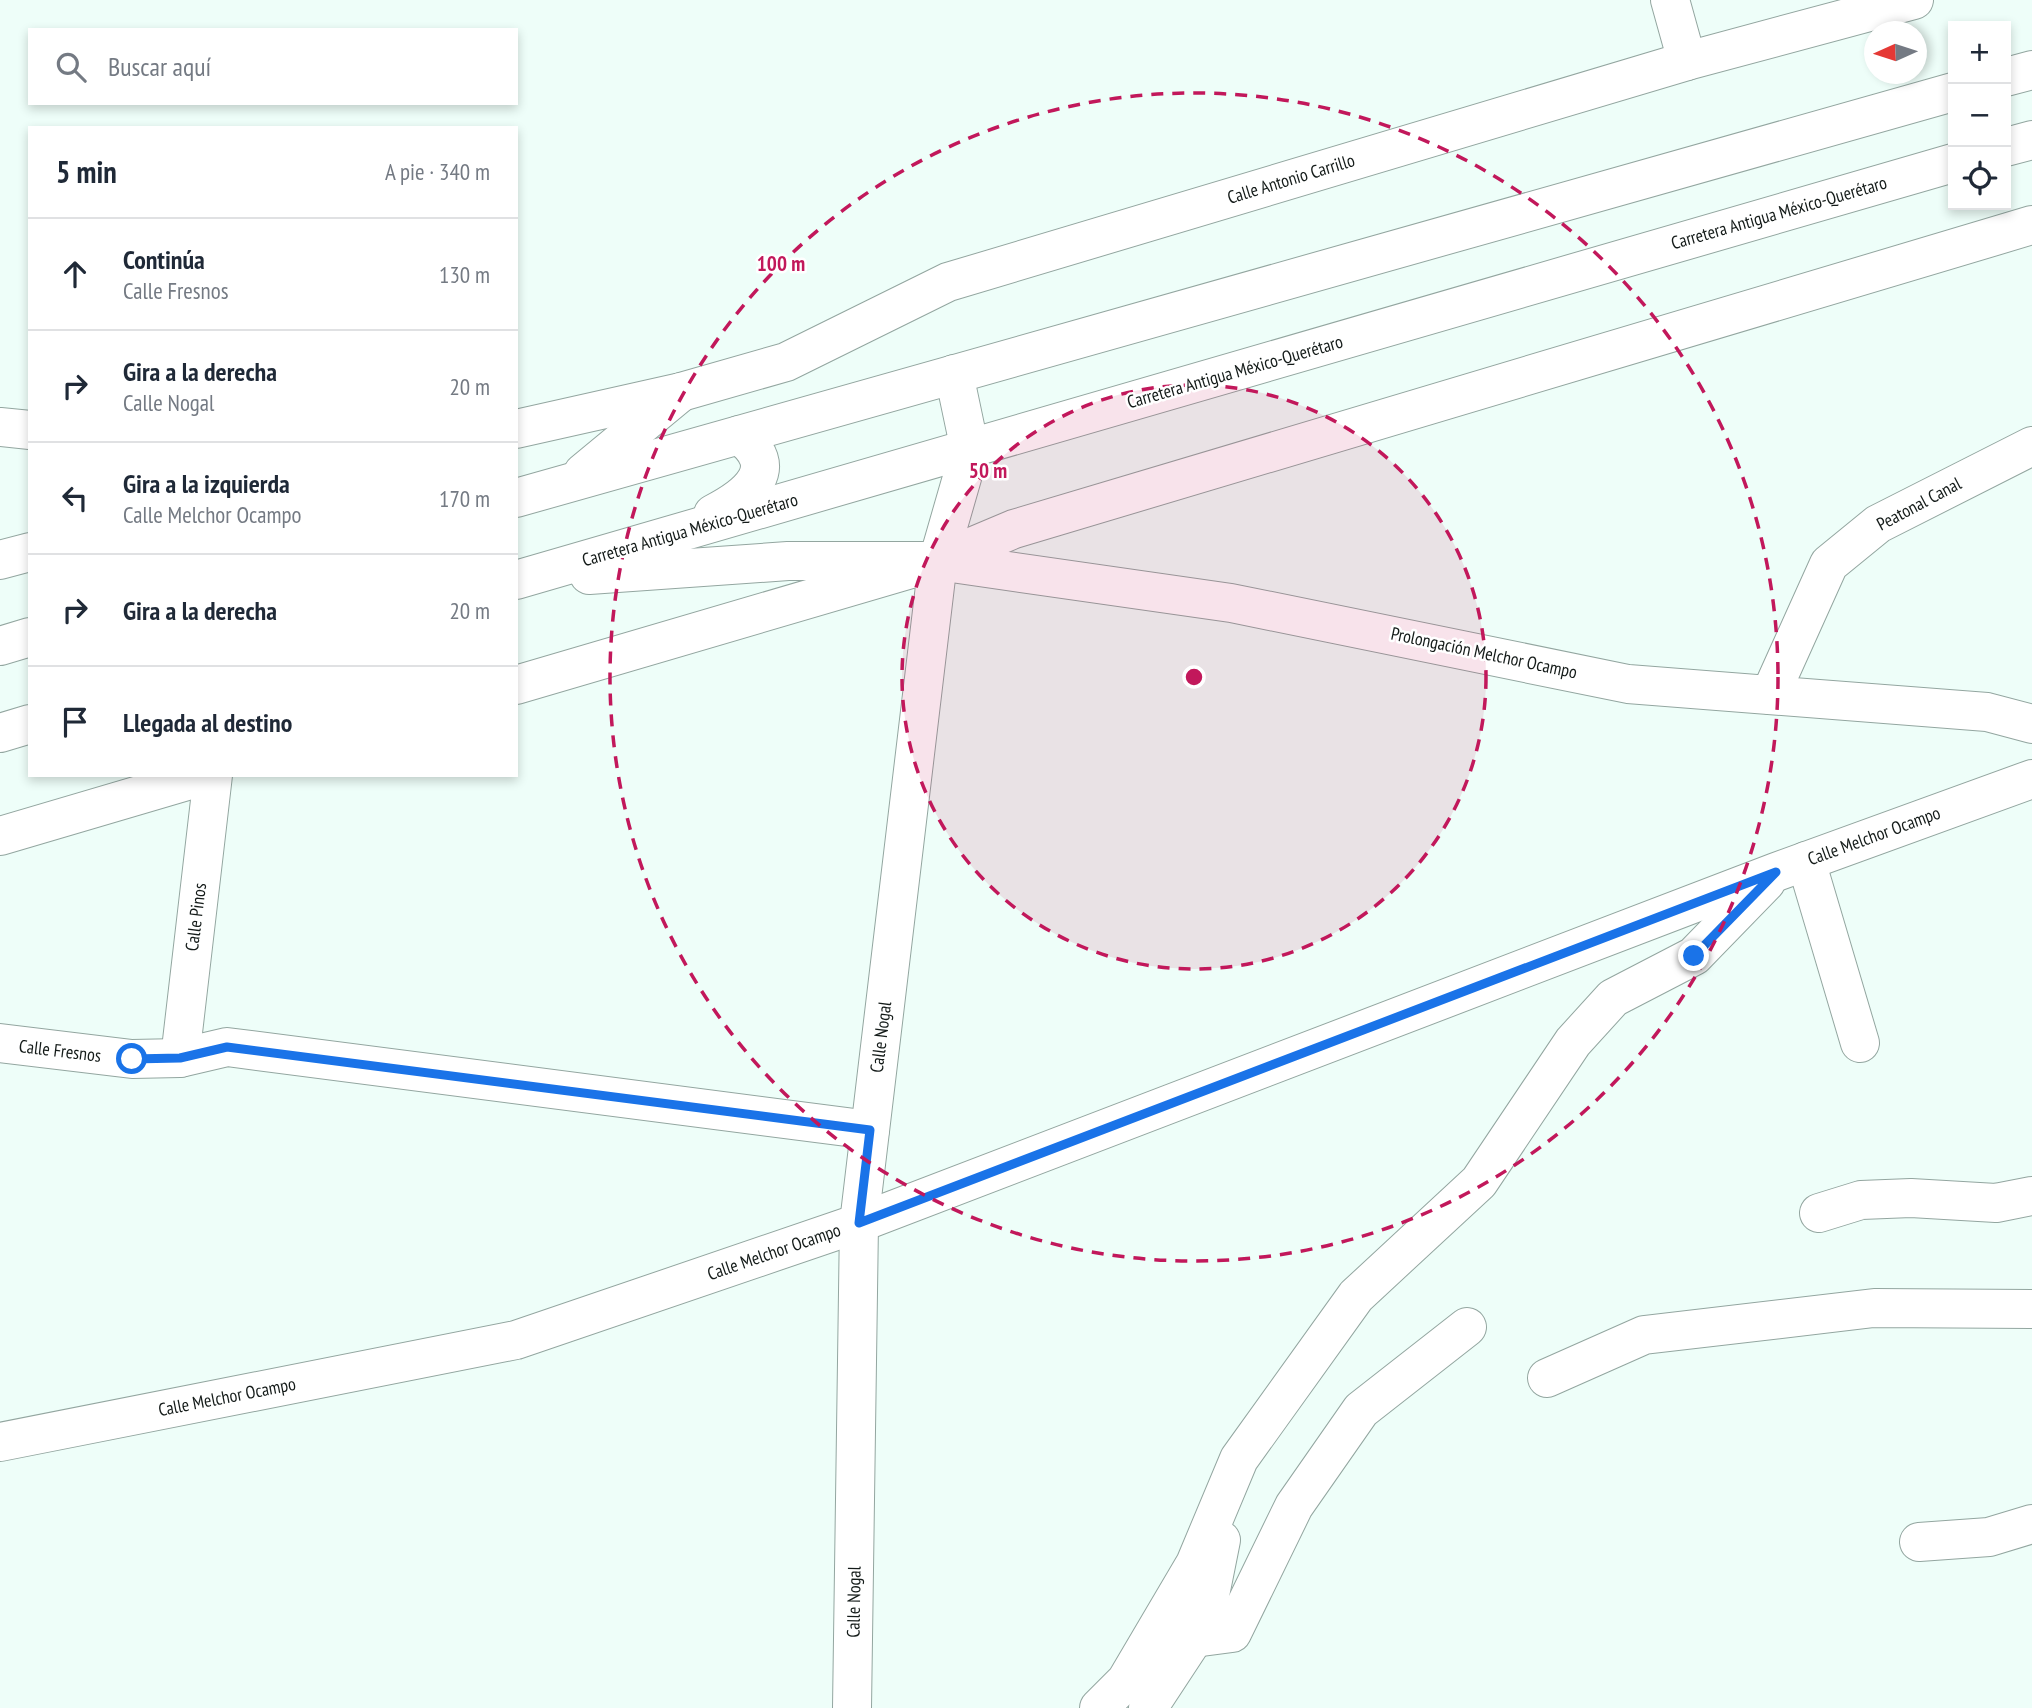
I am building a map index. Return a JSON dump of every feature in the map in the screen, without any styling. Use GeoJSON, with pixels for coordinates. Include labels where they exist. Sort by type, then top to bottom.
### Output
{"type":"FeatureCollection","features":[{"type":"Feature","properties":{"kind":"street"},"geometry":{"type":"LineString","coordinates":[[1670,0],[1687,61]]}},
{"type":"Feature","properties":{"kind":"street","name":"Calle Antonio Carrillo"},"geometry":{"type":"LineString","coordinates":[[518,429],[681,392],[786,362],[948,282],[1687,61],[1914,0]]}},
{"type":"Feature","properties":{"kind":"street"},"geometry":{"type":"LineString","coordinates":[[2011,76],[2032,70]]}},
{"type":"Feature","properties":{"kind":"street"},"geometry":{"type":"LineString","coordinates":[[518,497],[1948,93]]}},
{"type":"Feature","properties":{"kind":"street"},"geometry":{"type":"LineString","coordinates":[[2011,146],[2032,140]]}},
{"type":"Feature","properties":{"kind":"street","name":"Carretera Antigua México-Querétaro"},"geometry":{"type":"LineString","coordinates":[[518,580],[1948,164]]}},
{"type":"Feature","properties":{"kind":"street"},"geometry":{"type":"LineString","coordinates":[[518,684],[938,561],[1014,529],[2032,225]]}},
{"type":"Feature","properties":{"kind":"street","name":"Calle Nogal"},"geometry":{"type":"LineString","coordinates":[[852,1708],[859,1223],[938,561],[970,450],[954,374]]}},
{"type":"Feature","properties":{"kind":"street"},"geometry":{"type":"LineString","coordinates":[[571,482],[681,392]]}},
{"type":"Feature","properties":{"kind":"street"},"geometry":{"type":"LineString","coordinates":[[0,427],[28,430]]}},
{"type":"Feature","properties":{"kind":"street"},"geometry":{"type":"LineString","coordinates":[[674,534],[737,502],[751,490],[759,474],[760,461],[754,448],[739,435]]}},
{"type":"Feature","properties":{"kind":"street","name":"Peatonal Canal"},"geometry":{"type":"LineString","coordinates":[[1770,695],[1829,564],[1878,524],[2032,446]]}},
{"type":"Feature","properties":{"kind":"street"},"geometry":{"type":"LineString","coordinates":[[0,560],[28,553]]}},
{"type":"Feature","properties":{"kind":"street"},"geometry":{"type":"LineString","coordinates":[[518,580],[788,561],[938,561]]}},
{"type":"Feature","properties":{"kind":"street","name":"Prolongación Melchor Ocampo"},"geometry":{"type":"LineString","coordinates":[[938,561],[1231,603],[1628,684],[1987,712],[2032,724]]}},
{"type":"Feature","properties":{"kind":"street"},"geometry":{"type":"LineString","coordinates":[[0,646],[28,638]]}},
{"type":"Feature","properties":{"kind":"street"},"geometry":{"type":"LineString","coordinates":[[0,733],[28,725]]}},
{"type":"Feature","properties":{"kind":"street"},"geometry":{"type":"LineString","coordinates":[[0,836],[200,777]]}},
{"type":"Feature","properties":{"kind":"street","name":"Calle Pinos"},"geometry":{"type":"LineString","coordinates":[[180,1058],[213,777]]}},
{"type":"Feature","properties":{"kind":"street","name":"Calle Melchor Ocampo"},"geometry":{"type":"LineString","coordinates":[[0,1442],[516,1340],[859,1223],[1791,867],[2032,779]]}},
{"type":"Feature","properties":{"kind":"street"},"geometry":{"type":"LineString","coordinates":[[1099,1708],[1126,1681],[1195,1564],[1239,1460],[1356,1296],[1479,1182],[1573,1042],[1613,998],[1694,956],[1791,867],[1860,1043]]}},
{"type":"Feature","properties":{"kind":"street","name":"Calle Fresnos"},"geometry":{"type":"LineString","coordinates":[[0,1043],[132,1059],[180,1058],[227,1047],[870,1130]]}},
{"type":"Feature","properties":{"kind":"street"},"geometry":{"type":"LineString","coordinates":[[1819,1213],[1861,1199],[1911,1198],[1996,1203],[2032,1196]]}},
{"type":"Feature","properties":{"kind":"street"},"geometry":{"type":"LineString","coordinates":[[1547,1378],[1644,1335],[1874,1308],[2032,1309]]}},
{"type":"Feature","properties":{"kind":"street"},"geometry":{"type":"LineString","coordinates":[[1194,1638],[1232,1633],[1294,1506],[1361,1410],[1467,1327]]}},
{"type":"Feature","properties":{"kind":"street"},"geometry":{"type":"LineString","coordinates":[[1148,1708],[1194,1638],[1210,1595],[1239,1460]]}},
{"type":"Feature","properties":{"kind":"street"},"geometry":{"type":"LineString","coordinates":[[1920,1542],[1989,1537],[2032,1524]]}},
{"type":"Feature","properties":{"kind":"route"},"geometry":{"type":"LineString","coordinates":[[132,1059],[180,1058],[227,1047],[870,1130],[859,1223],[1776,872],[1694,956]]}}]}
